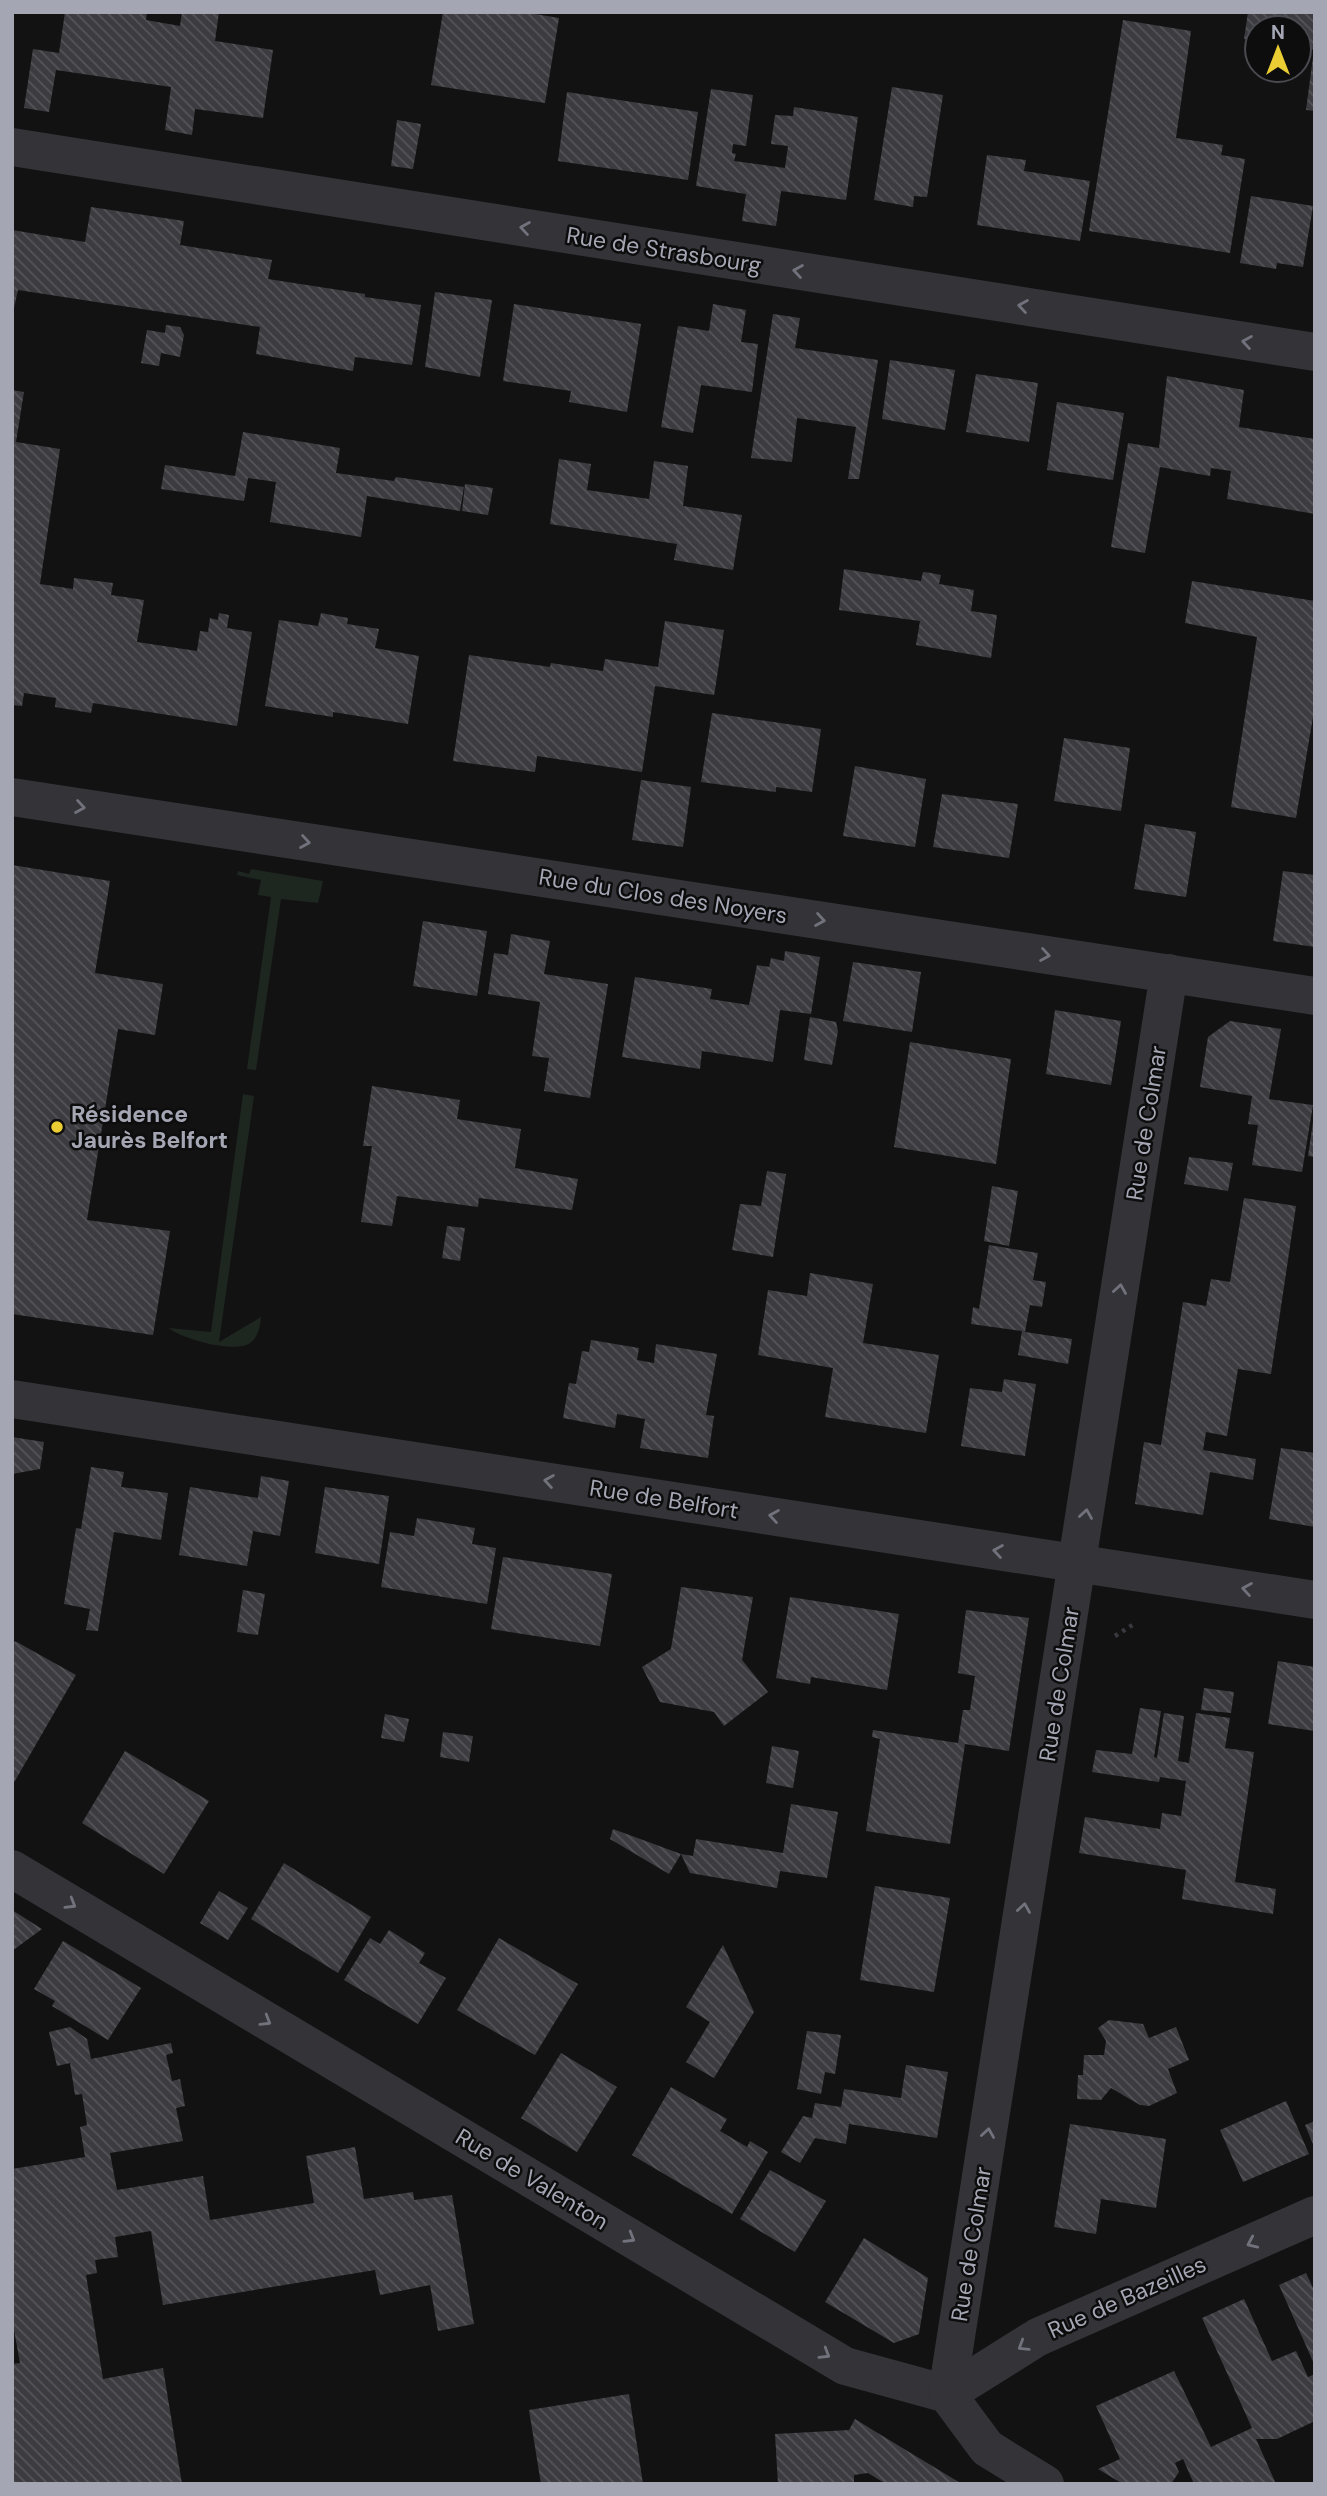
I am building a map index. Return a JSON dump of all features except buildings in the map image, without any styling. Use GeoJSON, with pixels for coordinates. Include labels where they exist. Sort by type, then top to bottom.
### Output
{"type":"FeatureCollection","features":[{"type":"Feature","properties":{"kind":"street","name":"Rue de Strasbourg"},"geometry":{"type":"LineString","coordinates":[[12,147],[1315,352]]}},
{"type":"Feature","properties":{"kind":"street","name":"Rue du Clos des Noyers"},"geometry":{"type":"LineString","coordinates":[[12,797],[1315,996]]}},
{"type":"Feature","properties":{"kind":"street","name":"Rue de Colmar"},"geometry":{"type":"LineString","coordinates":[[947,2394],[1169,973]]}},
{"type":"Feature","properties":{"kind":"street","name":"Rue de Belfort"},"geometry":{"type":"LineString","coordinates":[[12,1399],[1315,1600]]}},
{"type":"Feature","properties":{"kind":"street","name":"Rue de Valenton"},"geometry":{"type":"LineString","coordinates":[[12,1869],[845,2366],[947,2394]]}},
{"type":"Feature","properties":{"kind":"street","name":"Rue de Bazeilles"},"geometry":{"type":"LineString","coordinates":[[947,2394],[1038,2337],[1315,2216]]}},
{"type":"Feature","properties":{"kind":"street"},"geometry":{"type":"LineString","coordinates":[[947,2394],[987,2448],[1045,2484]]}},
{"type":"Feature","properties":{"kind":"path"},"geometry":{"type":"LineString","coordinates":[[1114,1637],[1137,1622]]}},
{"type":"Feature","properties":{"kind":"shaded area"},"geometry":{"type":"Polygon","coordinates":[[[251,869],[323,881],[318,903],[281,899],[256,1070],[247,1069],[271,897],[258,895],[261,880],[237,875],[238,871],[249,874],[251,869]]]}},
{"type":"Feature","properties":{"kind":"shaded area"},"geometry":{"type":"Polygon","coordinates":[[[243,1094],[254,1096],[219,1342],[261,1317],[253,1340],[243,1346],[233,1347],[185,1337],[169,1328],[211,1332],[243,1094]]]}},
{"type":"Feature","properties":{"kind":"place","name":"Résidence Jaurès Belfort"},"geometry":{"type":"Point","coordinates":[57,1127]}}]}
